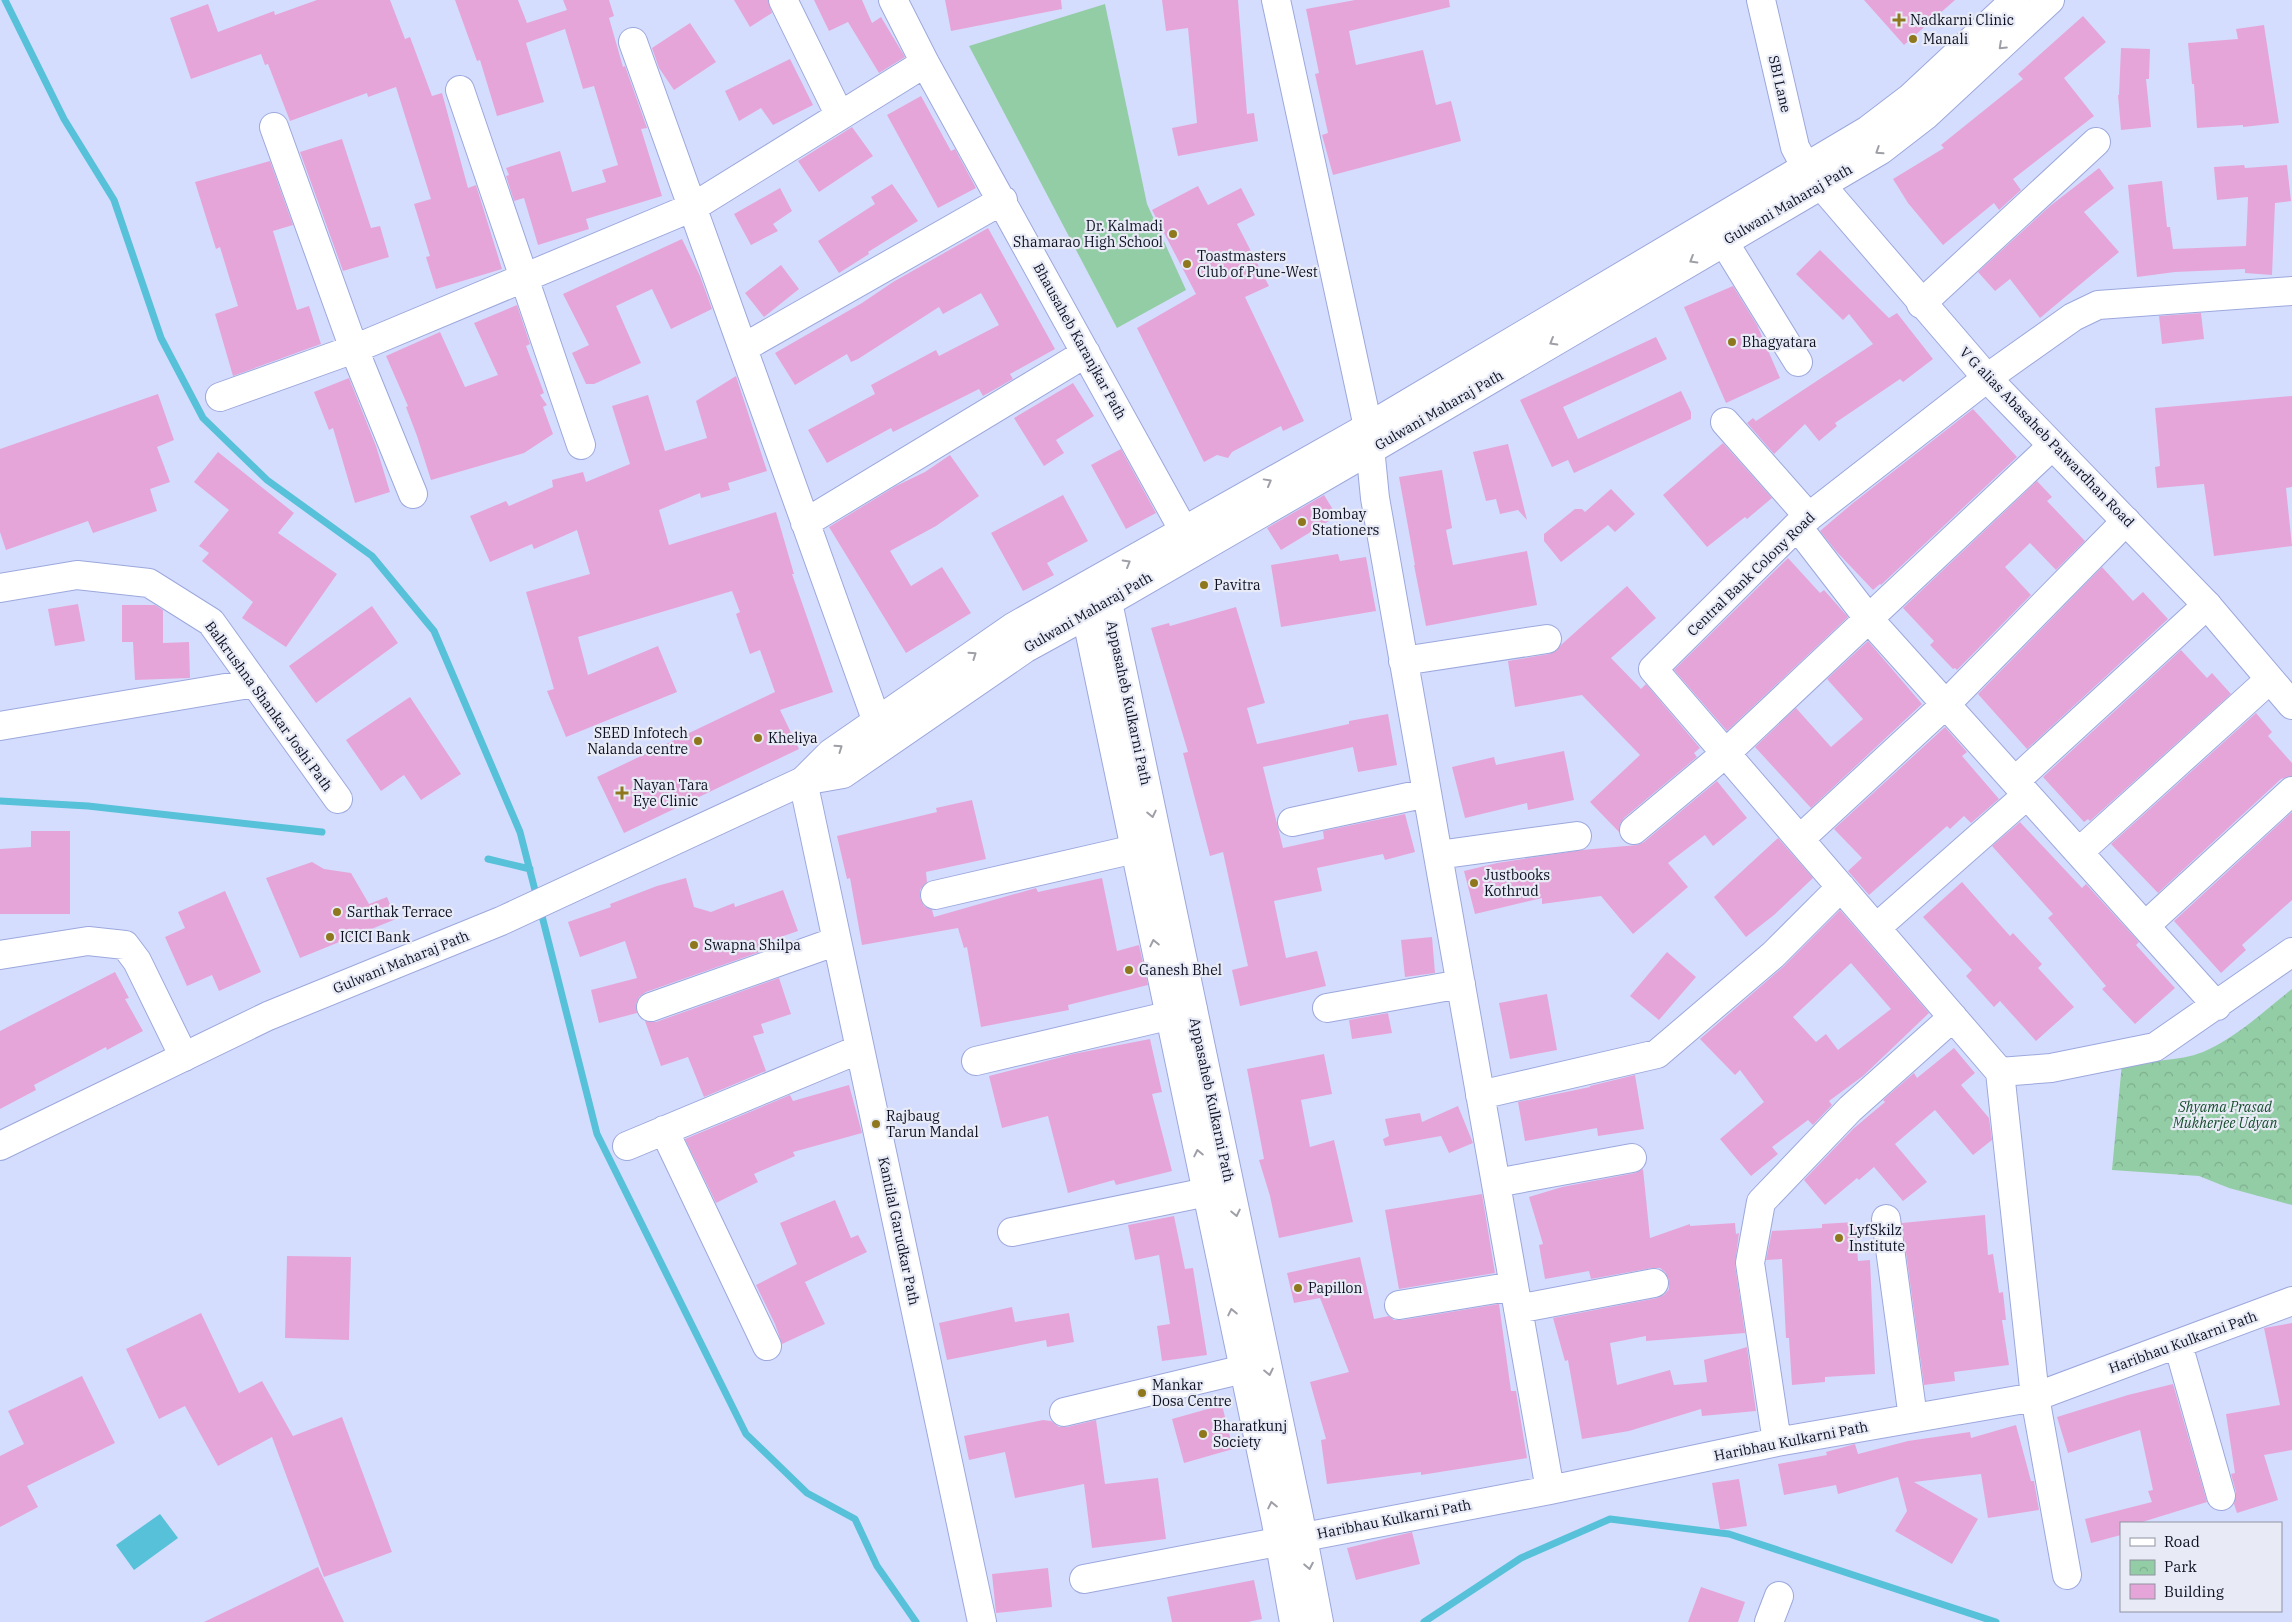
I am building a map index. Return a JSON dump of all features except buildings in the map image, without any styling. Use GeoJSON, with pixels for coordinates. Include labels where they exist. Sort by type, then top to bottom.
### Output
{"type":"FeatureCollection","features":[{"type":"Feature","properties":{"kind":"street"},"geometry":{"type":"LineString","coordinates":[[782,0],[840,116]]}},
{"type":"Feature","properties":{"kind":"street","name":"Bhausaheb Karanjkar Path"},"geometry":{"type":"LineString","coordinates":[[893,0],[1189,540]]}},
{"type":"Feature","properties":{"kind":"street"},"geometry":{"type":"LineString","coordinates":[[1276,0],[1370,438],[1374,498],[1550,1490]]}},
{"type":"Feature","properties":{"kind":"street","name":"SBI Lane"},"geometry":{"type":"LineString","coordinates":[[1760,0],[1795,147],[1813,176]]}},
{"type":"Feature","properties":{"kind":"street","name":"Gulwani Maharaj Path"},"geometry":{"type":"LineString","coordinates":[[0,1146],[268,1016],[500,921],[804,781],[843,774],[1026,648],[1093,597],[1189,540],[1370,438],[1724,242],[1813,176],[1910,98],[2016,0]]}},
{"type":"Feature","properties":{"kind":"street","name":"Gulwani Maharaj Path"},"geometry":{"type":"LineString","coordinates":[[1370,438],[1813,176],[1881,150],[1925,116],[2050,0]]}},
{"type":"Feature","properties":{"kind":"street"},"geometry":{"type":"LineString","coordinates":[[633,42],[876,722]]}},
{"type":"Feature","properties":{"kind":"street"},"geometry":{"type":"LineString","coordinates":[[220,397],[354,349],[693,207],[926,63]]}},
{"type":"Feature","properties":{"kind":"street"},"geometry":{"type":"LineString","coordinates":[[460,90],[581,445]]}},
{"type":"Feature","properties":{"kind":"street"},"geometry":{"type":"LineString","coordinates":[[274,127],[354,349],[413,494]]}},
{"type":"Feature","properties":{"kind":"street"},"geometry":{"type":"LineString","coordinates":[[1921,304],[2096,142]]}},
{"type":"Feature","properties":{"kind":"street","name":"V G alias Abasaheb Patwardhan Road"},"geometry":{"type":"LineString","coordinates":[[1813,176],[1921,304],[1987,378],[2207,605],[2292,705]]}},
{"type":"Feature","properties":{"kind":"street"},"geometry":{"type":"LineString","coordinates":[[743,348],[1003,200]]}},
{"type":"Feature","properties":{"kind":"street"},"geometry":{"type":"LineString","coordinates":[[1724,242],[1798,362]]}},
{"type":"Feature","properties":{"kind":"street","name":"Central Bank Colony Road"},"geometry":{"type":"LineString","coordinates":[[2000,1072],[1653,668],[1803,522],[1987,378],[2073,318],[2098,305],[2292,292]]}},
{"type":"Feature","properties":{"kind":"street"},"geometry":{"type":"LineString","coordinates":[[806,523],[1086,353]]}},
{"type":"Feature","properties":{"kind":"street"},"geometry":{"type":"LineString","coordinates":[[1725,422],[1803,522],[1868,618],[2217,1006]]}},
{"type":"Feature","properties":{"kind":"street"},"geometry":{"type":"LineString","coordinates":[[1634,830],[1726,753],[2052,446]]}},
{"type":"Feature","properties":{"kind":"street"},"geometry":{"type":"LineString","coordinates":[[1800,839],[1946,704],[2126,521]]}},
{"type":"Feature","properties":{"kind":"street","name":"Balkrushna Shankar Joshi Path"},"geometry":{"type":"LineString","coordinates":[[0,588],[77,575],[148,583],[211,622],[338,799]]}},
{"type":"Feature","properties":{"kind":"street","name":"Gulwani Maharaj Path"},"geometry":{"type":"LineString","coordinates":[[804,781],[831,754],[1013,627],[1093,597]]}},
{"type":"Feature","properties":{"kind":"street","name":"Appasaheb Kulkarni Path"},"geometry":{"type":"LineString","coordinates":[[1093,597],[1135,849],[1181,1013],[1206,1192],[1244,1370],[1291,1539],[1319,1622]]}},
{"type":"Feature","properties":{"kind":"street","name":"Appasaheb Kulkarni Path"},"geometry":{"type":"LineString","coordinates":[[1093,597],[1291,1539],[1294,1622]]}},
{"type":"Feature","properties":{"kind":"street"},"geometry":{"type":"LineString","coordinates":[[1876,928],[2207,605]]}},
{"type":"Feature","properties":{"kind":"street"},"geometry":{"type":"LineString","coordinates":[[1403,661],[1548,638]]}},
{"type":"Feature","properties":{"kind":"street"},"geometry":{"type":"LineString","coordinates":[[2079,852],[2269,680]]}},
{"type":"Feature","properties":{"kind":"street"},"geometry":{"type":"LineString","coordinates":[[0,726],[255,683]]}},
{"type":"Feature","properties":{"kind":"street","name":"Kantilal Garudkar Path"},"geometry":{"type":"LineString","coordinates":[[804,781],[982,1622]]}},
{"type":"Feature","properties":{"kind":"street"},"geometry":{"type":"LineString","coordinates":[[2145,926],[2292,791]]}},
{"type":"Feature","properties":{"kind":"street"},"geometry":{"type":"LineString","coordinates":[[1292,822],[1427,794]]}},
{"type":"Feature","properties":{"kind":"street"},"geometry":{"type":"LineString","coordinates":[[1438,854],[1577,836]]}},
{"type":"Feature","properties":{"kind":"street"},"geometry":{"type":"LineString","coordinates":[[935,895],[1135,849]]}},
{"type":"Feature","properties":{"kind":"street"},"geometry":{"type":"LineString","coordinates":[[1480,1095],[1657,1054],[1773,955],[1841,887]]}},
{"type":"Feature","properties":{"kind":"street"},"geometry":{"type":"LineString","coordinates":[[0,955],[88,941],[125,945],[138,961],[184,1057]]}},
{"type":"Feature","properties":{"kind":"street"},"geometry":{"type":"LineString","coordinates":[[651,1007],[837,941]]}},
{"type":"Feature","properties":{"kind":"street"},"geometry":{"type":"LineString","coordinates":[[2067,1575],[2034,1397],[2000,1072],[2051,1068],[2155,1047],[2217,1006],[2292,952]]}},
{"type":"Feature","properties":{"kind":"street"},"geometry":{"type":"LineString","coordinates":[[1327,1008],[1461,984]]}},
{"type":"Feature","properties":{"kind":"street"},"geometry":{"type":"LineString","coordinates":[[976,1061],[1181,1013]]}},
{"type":"Feature","properties":{"kind":"street"},"geometry":{"type":"LineString","coordinates":[[1777,1442],[1750,1263],[1761,1202],[1850,1109],[1953,1017]]}},
{"type":"Feature","properties":{"kind":"street"},"geometry":{"type":"LineString","coordinates":[[627,1146],[860,1049]]}},
{"type":"Feature","properties":{"kind":"street"},"geometry":{"type":"LineString","coordinates":[[664,1130],[766,1346]]}},
{"type":"Feature","properties":{"kind":"street"},"geometry":{"type":"LineString","coordinates":[[1496,1183],[1632,1158]]}},
{"type":"Feature","properties":{"kind":"street"},"geometry":{"type":"LineString","coordinates":[[1012,1232],[1206,1192]]}},
{"type":"Feature","properties":{"kind":"street"},"geometry":{"type":"LineString","coordinates":[[1886,1219],[1913,1418]]}},
{"type":"Feature","properties":{"kind":"street"},"geometry":{"type":"LineString","coordinates":[[1399,1305],[1516,1298],[1654,1283]]}},
{"type":"Feature","properties":{"kind":"street","name":"Haribhau Kulkarni Path"},"geometry":{"type":"LineString","coordinates":[[1084,1580],[1550,1490],[1777,1442],[2034,1397],[2292,1301]]}},
{"type":"Feature","properties":{"kind":"street"},"geometry":{"type":"LineString","coordinates":[[2178,1344],[2221,1496]]}},
{"type":"Feature","properties":{"kind":"street"},"geometry":{"type":"LineString","coordinates":[[1064,1412],[1244,1370]]}},
{"type":"Feature","properties":{"kind":"street"},"geometry":{"type":"LineString","coordinates":[[1769,1622],[1779,1596]]}},
{"type":"Feature","properties":{"kind":"green space"},"geometry":{"type":"Polygon","coordinates":[[[1105,4],[1147,204],[1186,290],[1117,328],[969,46],[1105,4]]]}},
{"type":"Feature","properties":{"kind":"green space","name":"Shyama Prasad Mukherjee Udyan"},"geometry":{"type":"Polygon","coordinates":[[[2292,989],[2292,1205],[2229,1188],[2199,1176],[2112,1170],[2122,1063],[2184,1058],[2203,1052],[2238,1032],[2292,989]]]}},
{"type":"Feature","properties":{"kind":"water"},"geometry":{"type":"Polygon","coordinates":[[[160,1514],[178,1538],[134,1570],[116,1545],[160,1514]]]}},
{"type":"Feature","properties":{"kind":"waterway"},"geometry":{"type":"LineString","coordinates":[[5,0],[64,119],[114,200],[161,338],[203,418],[267,480],[372,556],[434,631],[520,832],[537,898]]}},
{"type":"Feature","properties":{"kind":"waterway"},"geometry":{"type":"LineString","coordinates":[[0,801],[88,806],[322,832]]}},
{"type":"Feature","properties":{"kind":"waterway"},"geometry":{"type":"LineString","coordinates":[[488,859],[530,869]]}},
{"type":"Feature","properties":{"kind":"waterway"},"geometry":{"type":"LineString","coordinates":[[540,908],[597,1134],[746,1434],[807,1493],[855,1519],[877,1566],[916,1622]]}},
{"type":"Feature","properties":{"kind":"waterway"},"geometry":{"type":"LineString","coordinates":[[1424,1622],[1521,1558],[1610,1519],[1729,1534],[1996,1622]]}},
{"type":"Feature","properties":{"kind":"place","name":"Nadkarni Clinic"},"geometry":{"type":"Point","coordinates":[1899,20]}},
{"type":"Feature","properties":{"kind":"place","name":"Manali"},"geometry":{"type":"Point","coordinates":[1913,39]}},
{"type":"Feature","properties":{"kind":"place","name":"Dr. Kalmadi Shamarao High School"},"geometry":{"type":"Point","coordinates":[1173,234]}},
{"type":"Feature","properties":{"kind":"place","name":"Toastmasters Club of Pune-West"},"geometry":{"type":"Point","coordinates":[1187,264]}},
{"type":"Feature","properties":{"kind":"place","name":"Bhagyatara"},"geometry":{"type":"Point","coordinates":[1732,342]}},
{"type":"Feature","properties":{"kind":"place","name":"Bombay Stationers"},"geometry":{"type":"Point","coordinates":[1302,522]}},
{"type":"Feature","properties":{"kind":"place","name":"Pavitra"},"geometry":{"type":"Point","coordinates":[1204,585]}},
{"type":"Feature","properties":{"kind":"place","name":"Kheliya"},"geometry":{"type":"Point","coordinates":[758,738]}},
{"type":"Feature","properties":{"kind":"place","name":"SEED Infotech Nalanda centre"},"geometry":{"type":"Point","coordinates":[698,741]}},
{"type":"Feature","properties":{"kind":"place","name":"Nayan Tara Eye Clinic"},"geometry":{"type":"Point","coordinates":[622,793]}},
{"type":"Feature","properties":{"kind":"place","name":"Justbooks Kothrud"},"geometry":{"type":"Point","coordinates":[1474,883]}},
{"type":"Feature","properties":{"kind":"place","name":"Sarthak Terrace"},"geometry":{"type":"Point","coordinates":[337,912]}},
{"type":"Feature","properties":{"kind":"place","name":"ICICI Bank"},"geometry":{"type":"Point","coordinates":[330,937]}},
{"type":"Feature","properties":{"kind":"place","name":"Swapna Shilpa"},"geometry":{"type":"Point","coordinates":[694,945]}},
{"type":"Feature","properties":{"kind":"place","name":"Ganesh Bhel"},"geometry":{"type":"Point","coordinates":[1129,970]}},
{"type":"Feature","properties":{"kind":"place","name":"Rajbaug Tarun Mandal"},"geometry":{"type":"Point","coordinates":[876,1124]}},
{"type":"Feature","properties":{"kind":"place","name":"LyfSkilz Institute"},"geometry":{"type":"Point","coordinates":[1839,1238]}},
{"type":"Feature","properties":{"kind":"place","name":"Papillon"},"geometry":{"type":"Point","coordinates":[1298,1288]}},
{"type":"Feature","properties":{"kind":"place","name":"Mankar Dosa Centre"},"geometry":{"type":"Point","coordinates":[1142,1393]}},
{"type":"Feature","properties":{"kind":"place","name":"Bharatkunj Society"},"geometry":{"type":"Point","coordinates":[1203,1434]}}]}
